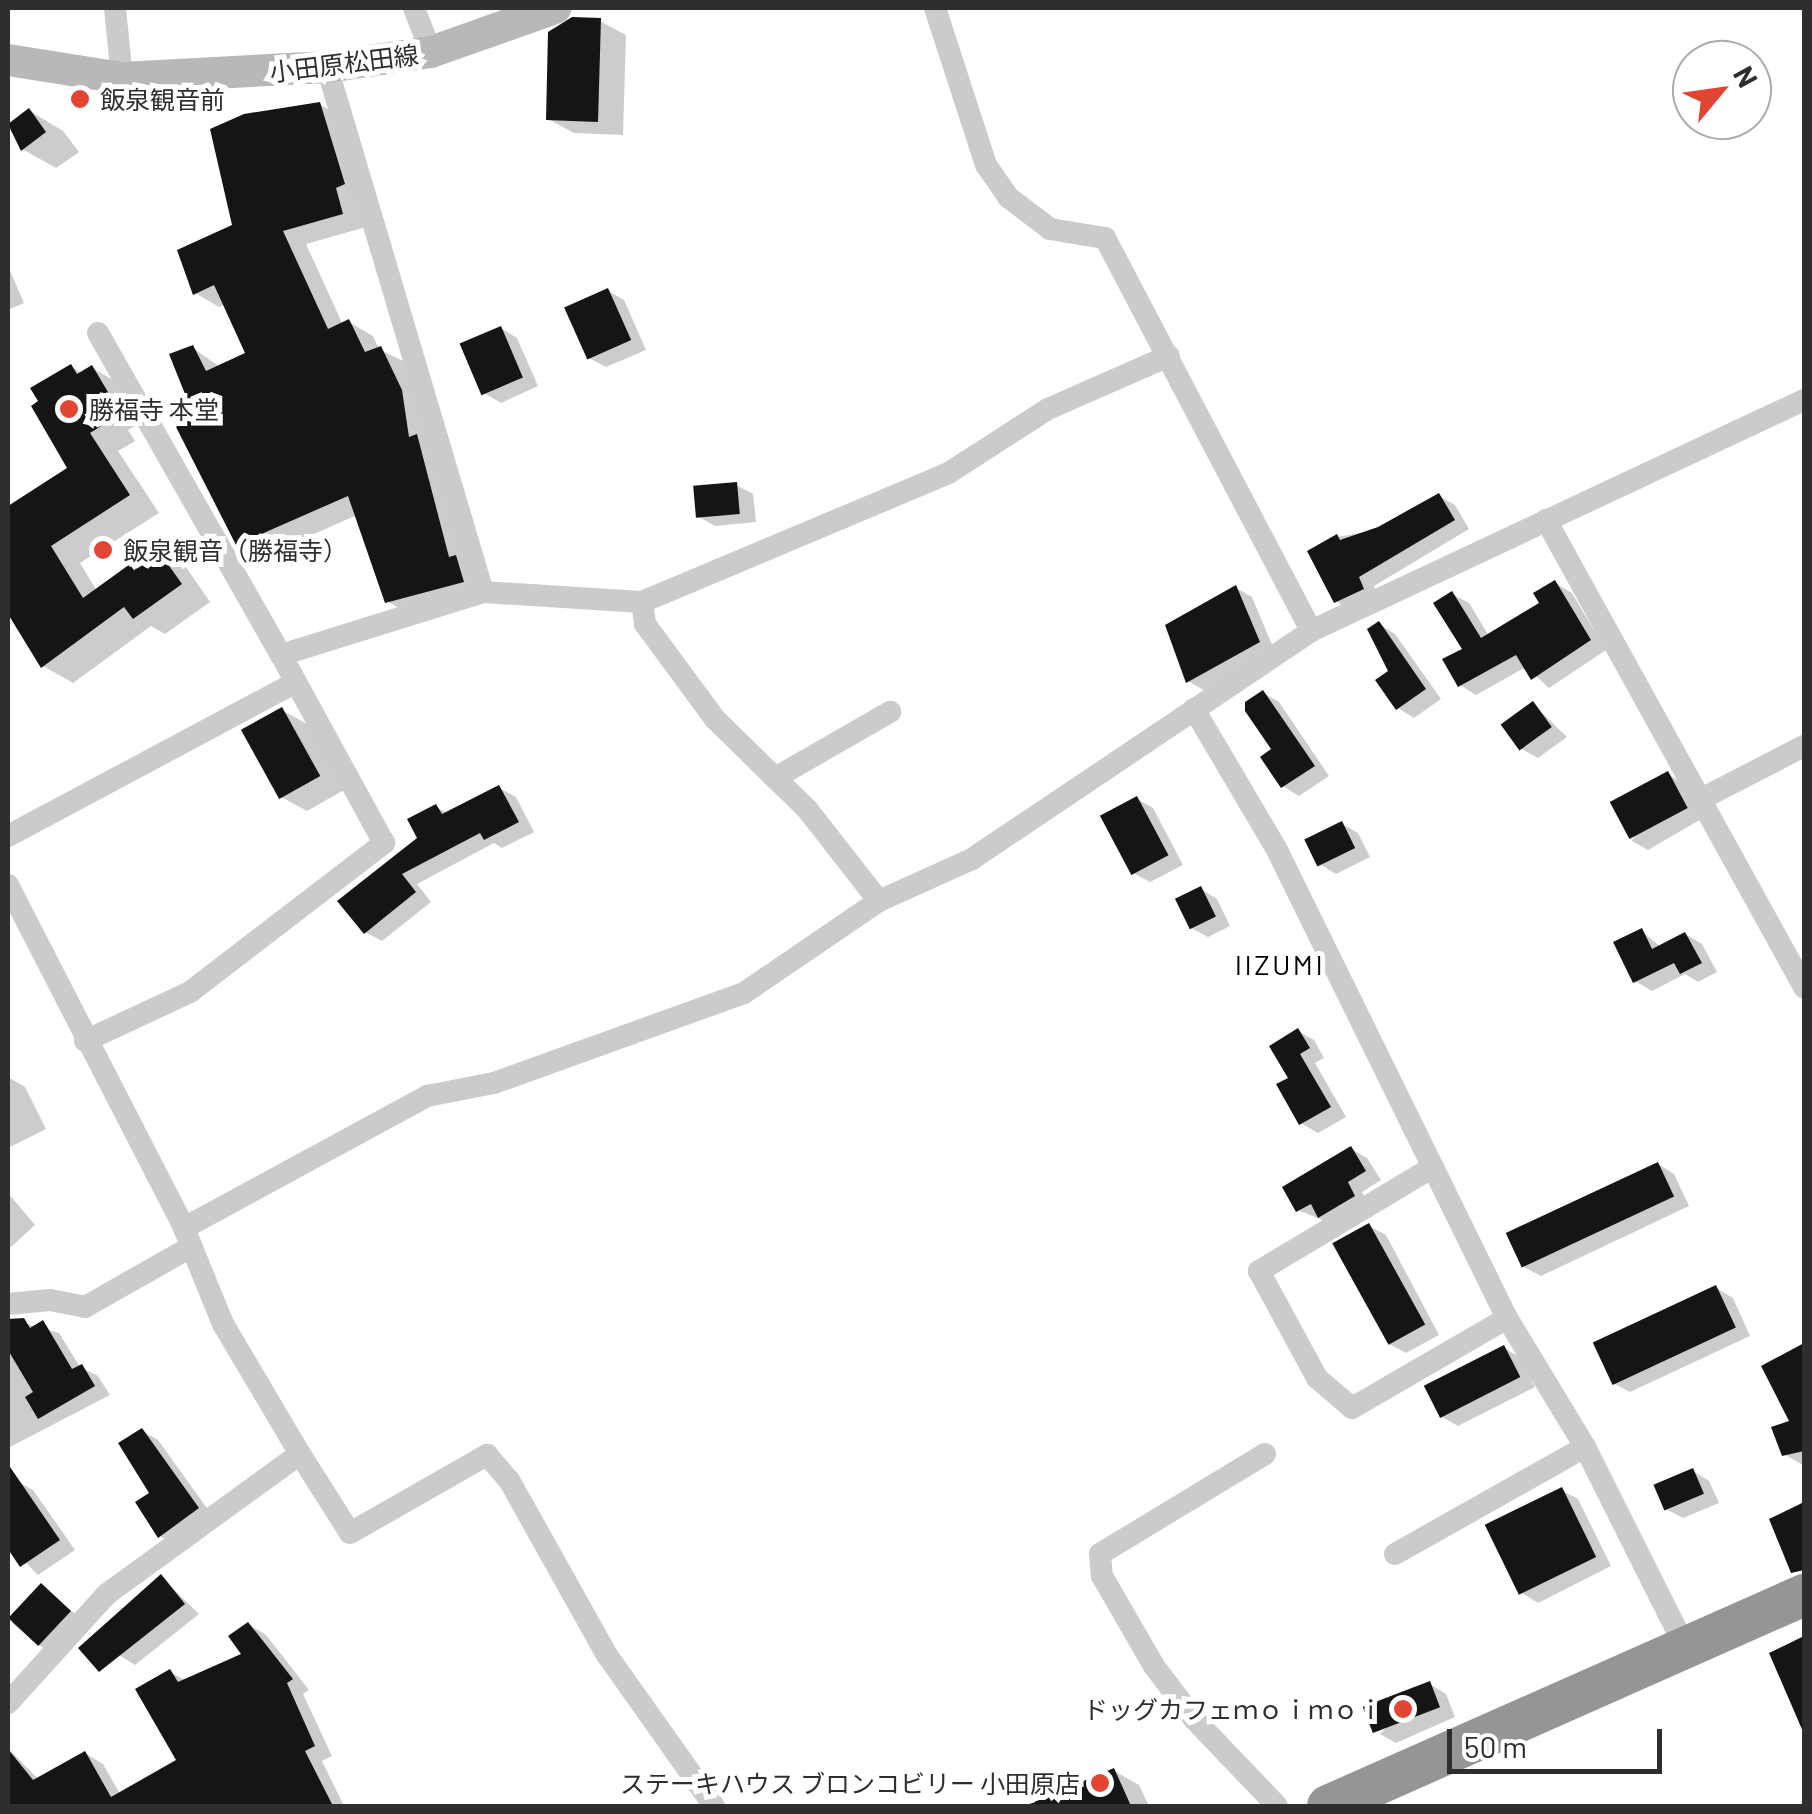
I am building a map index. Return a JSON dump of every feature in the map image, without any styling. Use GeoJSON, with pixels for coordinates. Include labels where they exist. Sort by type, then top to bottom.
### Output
{"type":"FeatureCollection","features":[{"type":"Feature","properties":{"kind":"highway"},"geometry":{"type":"LineString","coordinates":[[1328,1806],[1804,1595]]}},
{"type":"Feature","properties":{"kind":"main road","name":"小田原松田線"},"geometry":{"type":"LineString","coordinates":[[8,60],[122,78],[328,67],[431,52],[555,8]]}},
{"type":"Feature","properties":{"kind":"street"},"geometry":{"type":"LineString","coordinates":[[115,8],[122,78]]}},
{"type":"Feature","properties":{"kind":"street"},"geometry":{"type":"LineString","coordinates":[[414,8],[431,52]]}},
{"type":"Feature","properties":{"kind":"street"},"geometry":{"type":"LineString","coordinates":[[934,8],[986,165],[1008,197],[1050,229],[1104,238],[1311,631]]}},
{"type":"Feature","properties":{"kind":"street"},"geometry":{"type":"LineString","coordinates":[[328,67],[483,592]]}},
{"type":"Feature","properties":{"kind":"street"},"geometry":{"type":"LineString","coordinates":[[85,1041],[190,992],[384,843],[98,333]]}},
{"type":"Feature","properties":{"kind":"street"},"geometry":{"type":"LineString","coordinates":[[281,655],[483,592],[642,602],[947,474],[1048,409],[1169,356]]}},
{"type":"Feature","properties":{"kind":"street"},"geometry":{"type":"LineString","coordinates":[[8,1304],[50,1300],[85,1307],[186,1238],[428,1096],[494,1084],[744,994],[879,901],[972,859],[1311,631],[1804,400]]}},
{"type":"Feature","properties":{"kind":"street"},"geometry":{"type":"LineString","coordinates":[[1546,520],[1705,797],[1804,987]]}},
{"type":"Feature","properties":{"kind":"street"},"geometry":{"type":"LineString","coordinates":[[642,602],[644,624],[715,719],[775,778],[879,901]]}},
{"type":"Feature","properties":{"kind":"street"},"geometry":{"type":"LineString","coordinates":[[8,836],[296,682]]}},
{"type":"Feature","properties":{"kind":"street"},"geometry":{"type":"LineString","coordinates":[[1194,709],[1276,848],[1508,1318],[1585,1447],[1686,1647]]}},
{"type":"Feature","properties":{"kind":"street"},"geometry":{"type":"LineString","coordinates":[[775,778],[890,712]]}},
{"type":"Feature","properties":{"kind":"street"},"geometry":{"type":"LineString","coordinates":[[1705,797],[1804,746]]}},
{"type":"Feature","properties":{"kind":"street"},"geometry":{"type":"LineString","coordinates":[[8,885],[300,1454],[350,1532],[487,1455],[509,1480],[607,1656],[714,1806]]}},
{"type":"Feature","properties":{"kind":"street"},"geometry":{"type":"LineString","coordinates":[[1434,1167],[1259,1270],[1318,1378],[1352,1408],[1508,1318]]}},
{"type":"Feature","properties":{"kind":"street"},"geometry":{"type":"LineString","coordinates":[[1395,1554],[1585,1447]]}},
{"type":"Feature","properties":{"kind":"street"},"geometry":{"type":"LineString","coordinates":[[8,1703],[107,1594],[300,1454]]}},
{"type":"Feature","properties":{"kind":"street"},"geometry":{"type":"LineString","coordinates":[[1265,1454],[1100,1554],[1102,1576],[1154,1666],[1194,1719],[1277,1806]]}},
{"type":"Feature","properties":{"kind":"building"},"geometry":{"type":"Polygon","coordinates":[[[572,17],[601,18],[598,122],[546,120],[548,32],[572,17]]]}},
{"type":"Feature","properties":{"kind":"building"},"geometry":{"type":"Polygon","coordinates":[[[320,102],[345,184],[336,188],[343,214],[283,231],[328,329],[349,319],[365,352],[381,346],[402,390],[409,437],[417,434],[449,557],[456,555],[464,582],[385,603],[348,496],[236,545],[176,427],[193,414],[169,354],[193,345],[206,371],[245,353],[214,285],[193,295],[177,250],[232,225],[210,129],[244,114],[320,102]]]}},
{"type":"Feature","properties":{"kind":"building"},"geometry":{"type":"Polygon","coordinates":[[[29,108],[46,132],[21,151],[8,124],[29,108]]]}},
{"type":"Feature","properties":{"kind":"building"},"geometry":{"type":"Polygon","coordinates":[[[608,288],[631,340],[587,360],[564,308],[608,288]]]}},
{"type":"Feature","properties":{"kind":"building"},"geometry":{"type":"Polygon","coordinates":[[[501,326],[523,378],[481,395],[460,344],[501,326]]]}},
{"type":"Feature","properties":{"kind":"building"},"geometry":{"type":"Polygon","coordinates":[[[71,364],[77,374],[92,365],[115,404],[100,412],[106,423],[90,433],[130,495],[51,546],[83,598],[155,546],[182,584],[133,619],[124,607],[41,668],[8,614],[8,506],[67,468],[31,406],[38,401],[30,388],[71,364]]]}},
{"type":"Feature","properties":{"kind":"building"},"geometry":{"type":"Polygon","coordinates":[[[737,482],[740,514],[696,518],[693,486],[737,482]]]}},
{"type":"Feature","properties":{"kind":"building"},"geometry":{"type":"Polygon","coordinates":[[[1439,493],[1455,520],[1359,577],[1364,589],[1334,603],[1307,551],[1337,534],[1340,540],[1378,527],[1439,493]]]}},
{"type":"Feature","properties":{"kind":"building"},"geometry":{"type":"Polygon","coordinates":[[[1555,580],[1591,640],[1531,680],[1516,655],[1458,687],[1442,659],[1462,649],[1433,603],[1452,591],[1481,638],[1539,603],[1533,593],[1555,580]]]}},
{"type":"Feature","properties":{"kind":"building"},"geometry":{"type":"Polygon","coordinates":[[[1236,585],[1260,642],[1186,683],[1165,625],[1236,585]]]}},
{"type":"Feature","properties":{"kind":"building"},"geometry":{"type":"Polygon","coordinates":[[[1379,621],[1426,689],[1396,710],[1375,680],[1388,671],[1367,629],[1379,621]]]}},
{"type":"Feature","properties":{"kind":"building"},"geometry":{"type":"Polygon","coordinates":[[[1263,690],[1315,766],[1281,788],[1260,757],[1271,749],[1245,711],[1245,702],[1263,690]]]}},
{"type":"Feature","properties":{"kind":"building"},"geometry":{"type":"Polygon","coordinates":[[[1533,701],[1552,727],[1519,750],[1501,725],[1533,701]]]}},
{"type":"Feature","properties":{"kind":"building"},"geometry":{"type":"Polygon","coordinates":[[[282,707],[320,776],[279,799],[241,730],[282,707]]]}},
{"type":"Feature","properties":{"kind":"building"},"geometry":{"type":"Polygon","coordinates":[[[1668,771],[1688,808],[1629,839],[1610,802],[1668,771]]]}},
{"type":"Feature","properties":{"kind":"building"},"geometry":{"type":"Polygon","coordinates":[[[499,785],[519,822],[484,840],[480,833],[402,874],[416,892],[364,934],[337,901],[417,838],[407,819],[436,804],[442,814],[499,785]]]}},
{"type":"Feature","properties":{"kind":"building"},"geometry":{"type":"Polygon","coordinates":[[[1137,796],[1168,855],[1131,875],[1100,816],[1137,796]]]}},
{"type":"Feature","properties":{"kind":"building"},"geometry":{"type":"Polygon","coordinates":[[[1342,821],[1355,848],[1317,866],[1304,839],[1342,821]]]}},
{"type":"Feature","properties":{"kind":"building"},"geometry":{"type":"Polygon","coordinates":[[[1201,886],[1216,917],[1190,929],[1175,899],[1201,886]]]}},
{"type":"Feature","properties":{"kind":"building"},"geometry":{"type":"Polygon","coordinates":[[[1642,928],[1652,949],[1685,932],[1702,963],[1680,974],[1674,963],[1633,983],[1613,942],[1642,928]]]}},
{"type":"Feature","properties":{"kind":"building"},"geometry":{"type":"Polygon","coordinates":[[[1298,1028],[1310,1048],[1300,1054],[1331,1107],[1299,1125],[1276,1084],[1288,1078],[1269,1046],[1298,1028]]]}},
{"type":"Feature","properties":{"kind":"building"},"geometry":{"type":"Polygon","coordinates":[[[1351,1146],[1366,1171],[1348,1182],[1355,1196],[1318,1218],[1311,1204],[1296,1212],[1282,1187],[1351,1146]]]}},
{"type":"Feature","properties":{"kind":"building"},"geometry":{"type":"Polygon","coordinates":[[[1658,1162],[1674,1196],[1522,1267],[1506,1233],[1658,1162]]]}},
{"type":"Feature","properties":{"kind":"building"},"geometry":{"type":"Polygon","coordinates":[[[1369,1223],[1425,1324],[1389,1345],[1332,1243],[1369,1223]]]}},
{"type":"Feature","properties":{"kind":"building"},"geometry":{"type":"Polygon","coordinates":[[[1716,1285],[1736,1328],[1613,1385],[1593,1342],[1716,1285]]]}},
{"type":"Feature","properties":{"kind":"building"},"geometry":{"type":"Polygon","coordinates":[[[24,1318],[30,1328],[43,1320],[72,1369],[82,1364],[95,1386],[38,1419],[25,1397],[33,1392],[8,1350],[8,1319],[24,1318]]]}},
{"type":"Feature","properties":{"kind":"building"},"geometry":{"type":"Polygon","coordinates":[[[1804,1343],[1804,1451],[1782,1456],[1771,1427],[1789,1421],[1761,1366],[1804,1343]]]}},
{"type":"Feature","properties":{"kind":"building"},"geometry":{"type":"Polygon","coordinates":[[[1504,1345],[1520,1377],[1440,1418],[1424,1386],[1504,1345]]]}},
{"type":"Feature","properties":{"kind":"building"},"geometry":{"type":"Polygon","coordinates":[[[142,1428],[199,1508],[158,1538],[135,1502],[149,1493],[118,1443],[142,1428]]]}},
{"type":"Feature","properties":{"kind":"building"},"geometry":{"type":"Polygon","coordinates":[[[8,1464],[60,1540],[20,1567],[8,1549],[8,1464]]]}},
{"type":"Feature","properties":{"kind":"building"},"geometry":{"type":"Polygon","coordinates":[[[1693,1468],[1704,1494],[1664,1511],[1653,1485],[1693,1468]]]}},
{"type":"Feature","properties":{"kind":"building"},"geometry":{"type":"Polygon","coordinates":[[[1562,1487],[1596,1557],[1519,1595],[1485,1525],[1562,1487]]]}},
{"type":"Feature","properties":{"kind":"building"},"geometry":{"type":"Polygon","coordinates":[[[1804,1502],[1804,1570],[1791,1573],[1769,1519],[1804,1502]]]}},
{"type":"Feature","properties":{"kind":"building"},"geometry":{"type":"Polygon","coordinates":[[[161,1574],[185,1604],[99,1672],[78,1648],[161,1574]]]}},
{"type":"Feature","properties":{"kind":"building"},"geometry":{"type":"Polygon","coordinates":[[[41,1583],[71,1611],[38,1646],[8,1618],[41,1583]]]}},
{"type":"Feature","properties":{"kind":"building"},"geometry":{"type":"Polygon","coordinates":[[[248,1622],[293,1679],[287,1683],[315,1746],[305,1751],[333,1806],[8,1806],[8,1749],[33,1780],[85,1751],[111,1797],[176,1760],[135,1689],[170,1669],[178,1682],[241,1654],[228,1636],[248,1622]]]}},
{"type":"Feature","properties":{"kind":"building"},"geometry":{"type":"Polygon","coordinates":[[[1804,1636],[1804,1734],[1769,1653],[1804,1636]]]}},
{"type":"Feature","properties":{"kind":"building","name":"ドッグカフェｍｏｉｍｏｉ"},"geometry":{"type":"Polygon","coordinates":[[[1430,1681],[1440,1707],[1373,1733],[1363,1707],[1430,1681]]]}},
{"type":"Feature","properties":{"kind":"building","name":"ステーキハウス ブロンコビリー 小田原店"},"geometry":{"type":"Polygon","coordinates":[[[1114,1768],[1131,1806],[1025,1806],[1114,1768]]]}},
{"type":"Feature","properties":{"kind":"place","name":"飯泉観音前"},"geometry":{"type":"Point","coordinates":[80,99]}},
{"type":"Feature","properties":{"kind":"place","name":"勝福寺 本堂"},"geometry":{"type":"Point","coordinates":[69,409]}},
{"type":"Feature","properties":{"kind":"place","name":"飯泉観音（勝福寺）"},"geometry":{"type":"Point","coordinates":[103,550]}},
{"type":"Feature","properties":{"kind":"place","name":"ドッグカフェｍｏｉｍｏｉ"},"geometry":{"type":"Point","coordinates":[1403,1709]}},
{"type":"Feature","properties":{"kind":"place","name":"ステーキハウス ブロンコビリー 小田原店"},"geometry":{"type":"Point","coordinates":[1100,1783]}},
{"type":"Feature","properties":{"kind":"district","name":"IIZUMI"},"geometry":{"type":"Point","coordinates":[1280,964]}}]}
